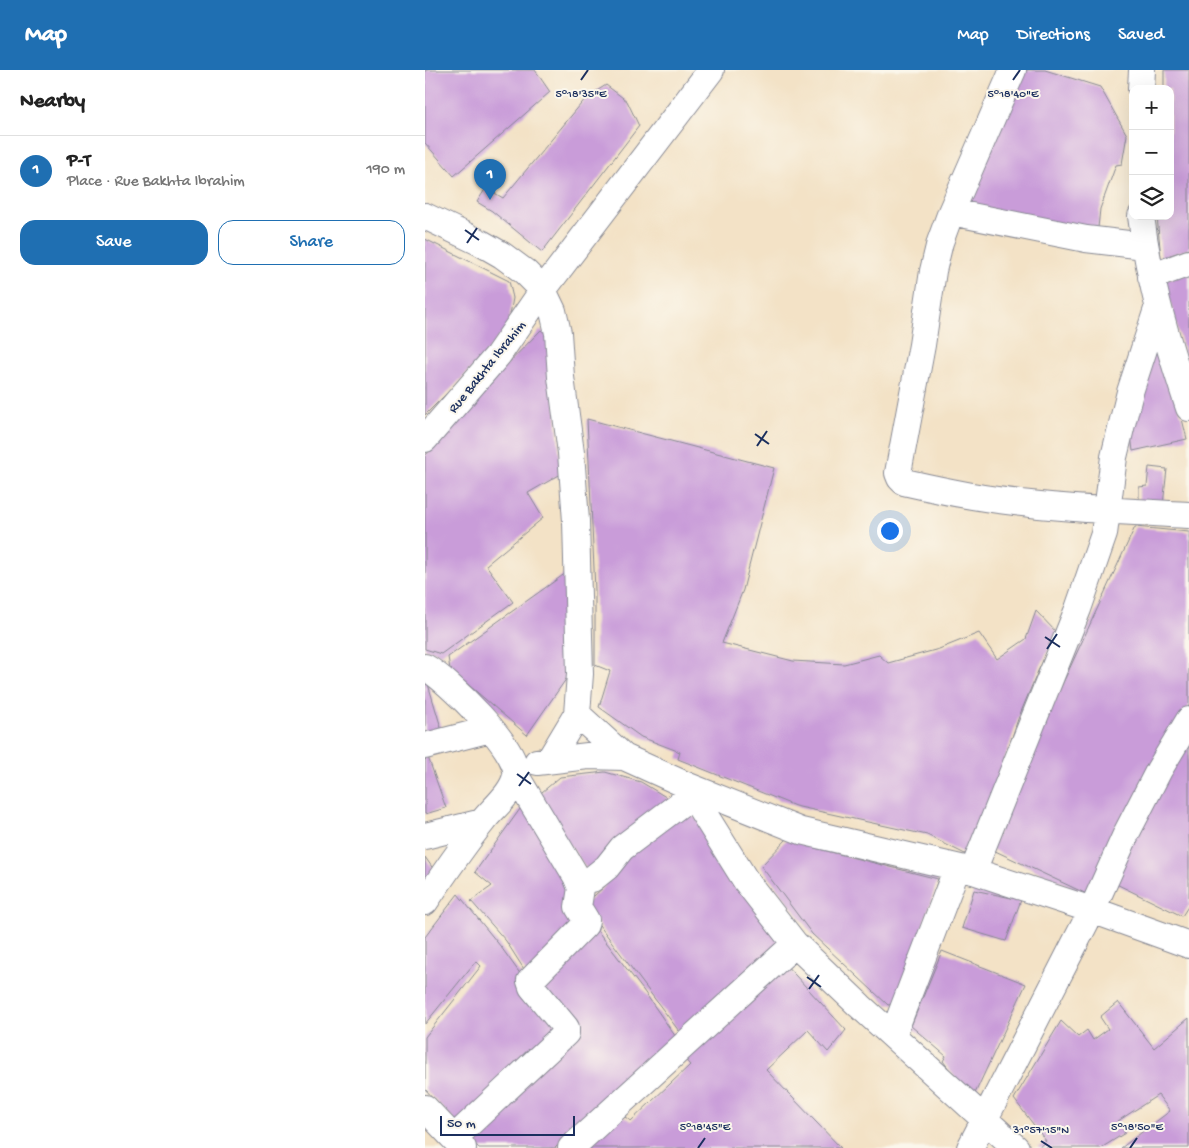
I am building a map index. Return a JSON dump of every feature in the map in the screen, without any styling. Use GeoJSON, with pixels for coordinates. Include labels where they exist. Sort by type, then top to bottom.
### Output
{"type":"FeatureCollection","features":[{"type":"Feature","properties":{"kind":"street","name":"Rue Bakhta Ibrahim"},"geometry":{"type":"LineString","coordinates":[[425,439],[498,355],[543,290],[711,70]]}},
{"type":"Feature","properties":{"kind":"street"},"geometry":{"type":"LineString","coordinates":[[1013,70],[951,212],[933,271],[922,345],[898,473],[904,482],[972,496],[1108,510],[1189,515]]}},
{"type":"Feature","properties":{"kind":"street"},"geometry":{"type":"LineString","coordinates":[[951,212],[1086,239],[1145,246]]}},
{"type":"Feature","properties":{"kind":"street"},"geometry":{"type":"LineString","coordinates":[[425,216],[503,255],[525,272],[543,290],[553,311],[558,333],[561,377],[571,453],[580,632],[580,674],[577,714],[550,759]]}},
{"type":"Feature","properties":{"kind":"street"},"geometry":{"type":"LineString","coordinates":[[1142,220],[1158,306],[1182,362],[1189,408]]}},
{"type":"Feature","properties":{"kind":"street"},"geometry":{"type":"LineString","coordinates":[[1151,277],[1189,263]]}},
{"type":"Feature","properties":{"kind":"street"},"geometry":{"type":"LineString","coordinates":[[893,1035],[1078,609],[1104,534],[1115,457],[1122,424],[1130,392],[1158,306]]}},
{"type":"Feature","properties":{"kind":"street"},"geometry":{"type":"LineString","coordinates":[[425,667],[453,689],[504,745],[581,888],[579,907],[585,920],[585,925],[530,981],[532,987],[566,1028],[566,1033],[459,1143],[425,1108]]}},
{"type":"Feature","properties":{"kind":"street"},"geometry":{"type":"LineString","coordinates":[[577,714],[624,757],[689,791],[801,831],[965,869],[1092,910],[1189,945]]}},
{"type":"Feature","properties":{"kind":"street"},"geometry":{"type":"LineString","coordinates":[[970,1148],[1092,910],[1127,832],[1159,770],[1189,720]]}},
{"type":"Feature","properties":{"kind":"street"},"geometry":{"type":"LineString","coordinates":[[425,746],[491,729]]}},
{"type":"Feature","properties":{"kind":"street"},"geometry":{"type":"LineString","coordinates":[[516,770],[550,759],[588,756],[624,757]]}},
{"type":"Feature","properties":{"kind":"street"},"geometry":{"type":"LineString","coordinates":[[425,902],[482,822],[509,790],[516,770]]}},
{"type":"Feature","properties":{"kind":"street"},"geometry":{"type":"LineString","coordinates":[[575,876],[584,881],[592,879],[607,867],[629,842],[689,791]]}},
{"type":"Feature","properties":{"kind":"street"},"geometry":{"type":"LineString","coordinates":[[689,791],[747,881],[795,944],[1016,1148]]}},
{"type":"Feature","properties":{"kind":"street"},"geometry":{"type":"LineString","coordinates":[[425,836],[482,822]]}},
{"type":"Feature","properties":{"kind":"street"},"geometry":{"type":"LineString","coordinates":[[571,1148],[795,944]]}},
{"type":"Feature","properties":{"kind":"building"},"geometry":{"type":"Polygon","coordinates":[[[425,70],[535,70],[550,92],[454,176],[425,143],[425,70]]]}},
{"type":"Feature","properties":{"kind":"building"},"geometry":{"type":"Polygon","coordinates":[[[1022,70],[1045,70],[1100,87],[1127,135],[1122,164],[1116,165],[1100,209],[1097,237],[959,208],[1022,70]]]}},
{"type":"Feature","properties":{"kind":"building"},"geometry":{"type":"Polygon","coordinates":[[[1164,70],[1189,70],[1189,249],[1161,258],[1157,220],[1174,220],[1174,85],[1164,85],[1164,70]]]}},
{"type":"Feature","properties":{"kind":"building"},"geometry":{"type":"Polygon","coordinates":[[[606,85],[627,101],[639,126],[542,252],[492,211],[477,202],[486,188],[503,198],[586,98],[606,85]]]}},
{"type":"Feature","properties":{"kind":"building"},"geometry":{"type":"Polygon","coordinates":[[[425,239],[509,281],[513,298],[508,326],[480,360],[425,415],[425,239]]]}},
{"type":"Feature","properties":{"kind":"building"},"geometry":{"type":"Polygon","coordinates":[[[1189,274],[1189,353],[1185,355],[1164,280],[1189,274]]]}},
{"type":"Feature","properties":{"kind":"building"},"geometry":{"type":"Polygon","coordinates":[[[541,330],[550,337],[561,474],[528,493],[543,518],[486,565],[513,602],[441,654],[425,649],[425,456],[484,388],[541,330]]]}},
{"type":"Feature","properties":{"kind":"building"},"geometry":{"type":"Polygon","coordinates":[[[1152,350],[1165,351],[1187,439],[1133,451],[1130,428],[1152,350]]]}},
{"type":"Feature","properties":{"kind":"building"},"geometry":{"type":"Polygon","coordinates":[[[587,419],[774,468],[743,590],[722,643],[793,661],[844,664],[879,655],[888,663],[939,649],[979,633],[997,659],[1026,639],[1036,611],[1057,633],[1038,671],[1018,719],[988,811],[967,855],[927,835],[795,806],[678,759],[680,752],[641,737],[599,707],[610,671],[595,665],[595,590],[587,419]]]}},
{"type":"Feature","properties":{"kind":"building"},"geometry":{"type":"Polygon","coordinates":[[[1149,467],[1167,469],[1163,505],[1139,503],[1139,487],[1147,486],[1149,467]]]}},
{"type":"Feature","properties":{"kind":"building"},"geometry":{"type":"Polygon","coordinates":[[[1135,527],[1189,532],[1189,706],[1126,819],[1091,896],[991,849],[1055,700],[1135,527]]]}},
{"type":"Feature","properties":{"kind":"building"},"geometry":{"type":"Polygon","coordinates":[[[566,573],[571,672],[527,735],[450,669],[448,657],[566,573]]]}},
{"type":"Feature","properties":{"kind":"building"},"geometry":{"type":"Polygon","coordinates":[[[425,674],[442,731],[425,735],[425,674]]]}},
{"type":"Feature","properties":{"kind":"building"},"geometry":{"type":"Polygon","coordinates":[[[1189,730],[1189,905],[1182,916],[1108,880],[1189,730]]]}},
{"type":"Feature","properties":{"kind":"building"},"geometry":{"type":"Polygon","coordinates":[[[428,757],[446,808],[425,814],[425,758],[428,757]]]}},
{"type":"Feature","properties":{"kind":"building"},"geometry":{"type":"Polygon","coordinates":[[[605,772],[641,782],[674,802],[589,872],[536,797],[560,777],[605,772]]]}},
{"type":"Feature","properties":{"kind":"building"},"geometry":{"type":"Polygon","coordinates":[[[525,802],[576,894],[582,924],[529,977],[506,941],[471,901],[492,886],[475,872],[525,802]]]}},
{"type":"Feature","properties":{"kind":"building"},"geometry":{"type":"Polygon","coordinates":[[[680,809],[697,819],[783,944],[682,1035],[584,905],[605,886],[600,879],[680,809]]]}},
{"type":"Feature","properties":{"kind":"building"},"geometry":{"type":"Polygon","coordinates":[[[788,838],[807,846],[938,879],[898,1003],[888,1005],[812,934],[761,866],[788,838]]]}},
{"type":"Feature","properties":{"kind":"building"},"geometry":{"type":"Polygon","coordinates":[[[425,857],[434,870],[425,883],[425,857]]]}},
{"type":"Feature","properties":{"kind":"building"},"geometry":{"type":"Polygon","coordinates":[[[974,890],[1021,900],[1006,941],[962,928],[974,890]]]}},
{"type":"Feature","properties":{"kind":"building"},"geometry":{"type":"Polygon","coordinates":[[[458,894],[565,1030],[460,1127],[425,1089],[425,1037],[481,966],[476,961],[425,1024],[425,937],[458,894]]]}},
{"type":"Feature","properties":{"kind":"building"},"geometry":{"type":"Polygon","coordinates":[[[593,925],[643,990],[678,1040],[555,1148],[479,1148],[467,1135],[577,1034],[534,982],[593,925]]]}},
{"type":"Feature","properties":{"kind":"building"},"geometry":{"type":"Polygon","coordinates":[[[942,951],[1026,984],[972,1100],[943,1061],[946,1056],[911,1026],[942,951]]]}},
{"type":"Feature","properties":{"kind":"building"},"geometry":{"type":"Polygon","coordinates":[[[782,961],[846,1030],[828,1052],[808,1030],[766,1070],[841,1148],[585,1148],[622,1115],[631,1121],[690,1065],[682,1056],[782,961]]]}},
{"type":"Feature","properties":{"kind":"building"},"geometry":{"type":"Polygon","coordinates":[[[1118,1002],[1154,1048],[1189,1018],[1189,1148],[1121,1148],[1170,1111],[1158,1095],[1118,1121],[1125,1133],[1101,1148],[1038,1148],[1046,1141],[1014,1099],[1061,1021],[1078,1037],[1087,1030],[1093,1040],[1108,1029],[1100,1017],[1118,1002]]]}},
{"type":"Feature","properties":{"kind":"place","name":"P-T"},"geometry":{"type":"Point","coordinates":[490,200]}}]}
